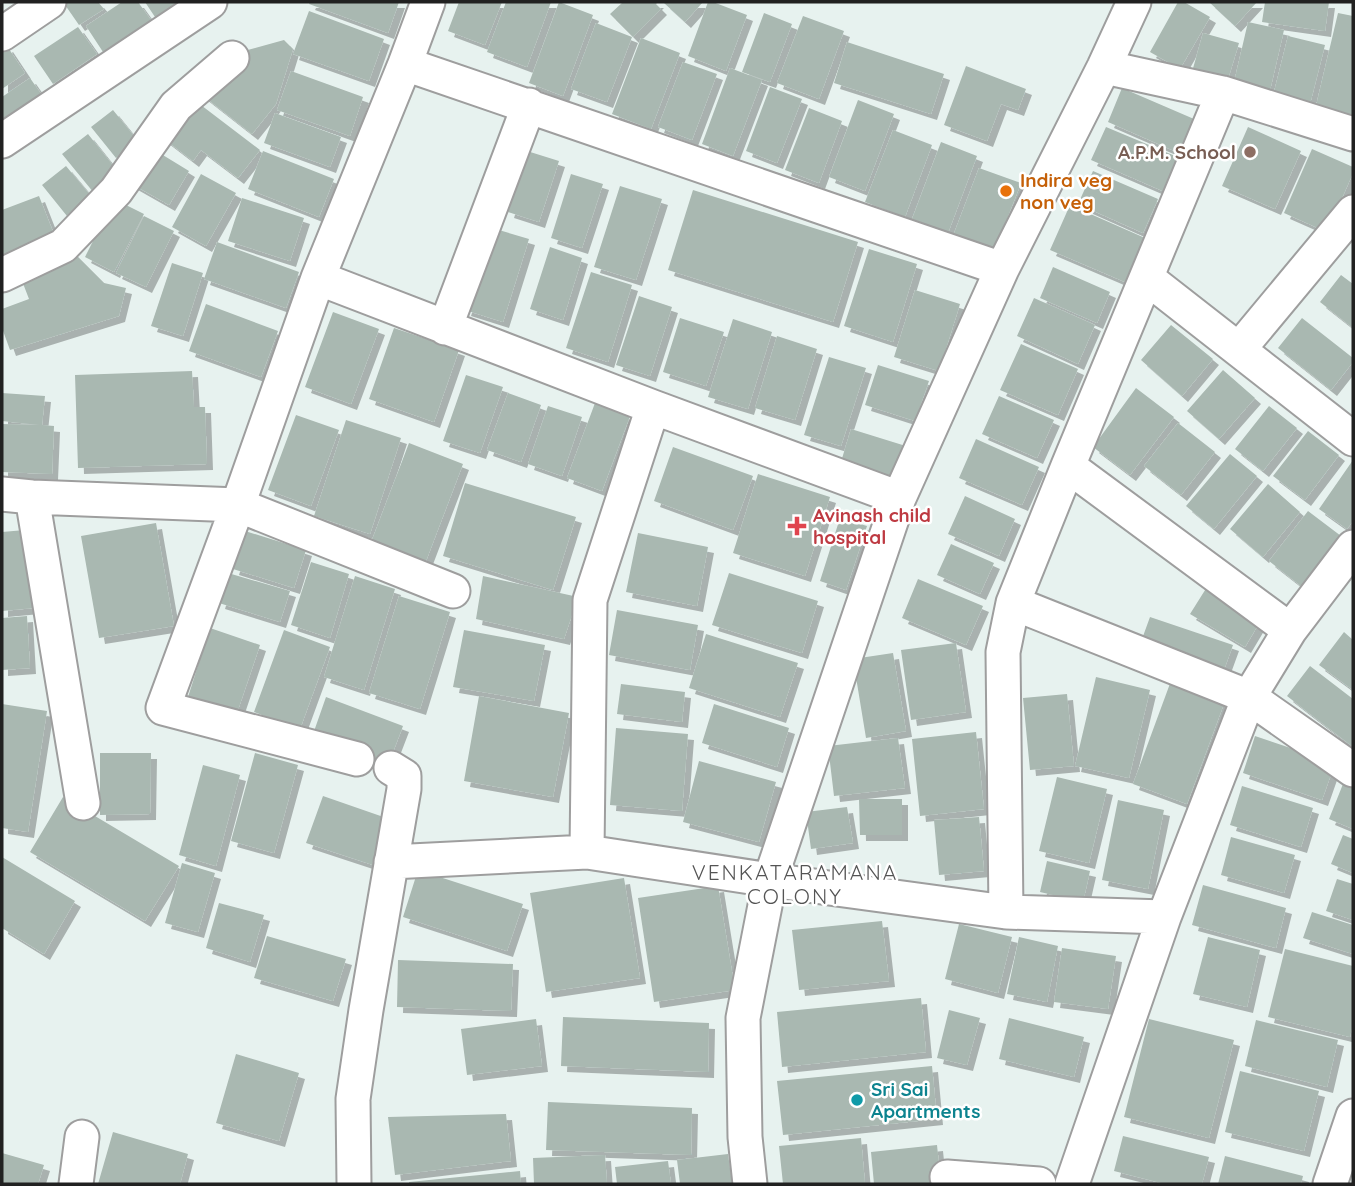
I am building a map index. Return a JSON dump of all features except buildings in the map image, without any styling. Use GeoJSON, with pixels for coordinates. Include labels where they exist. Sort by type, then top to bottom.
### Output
{"type":"FeatureCollection","features":[{"type":"Feature","properties":{"kind":"street"},"geometry":{"type":"LineString","coordinates":[[2,34],[49,2]]}},
{"type":"Feature","properties":{"kind":"street"},"geometry":{"type":"LineString","coordinates":[[2,141],[210,2]]}},
{"type":"Feature","properties":{"kind":"street"},"geometry":{"type":"LineString","coordinates":[[357,759],[163,708],[318,278],[428,2]]}},
{"type":"Feature","properties":{"kind":"street"},"geometry":{"type":"LineString","coordinates":[[750,1184],[745,1137],[743,1018],[770,880],[899,498],[1002,269],[1134,2]]}},
{"type":"Feature","properties":{"kind":"street"},"geometry":{"type":"LineString","coordinates":[[2,275],[63,246],[116,191],[176,106],[232,58]]}},
{"type":"Feature","properties":{"kind":"street"},"geometry":{"type":"LineString","coordinates":[[405,64],[1002,269]]}},
{"type":"Feature","properties":{"kind":"street"},"geometry":{"type":"LineString","coordinates":[[1104,67],[1223,93],[1353,134]]}},
{"type":"Feature","properties":{"kind":"street"},"geometry":{"type":"LineString","coordinates":[[1006,912],[1003,652],[1013,603],[1223,93]]}},
{"type":"Feature","properties":{"kind":"street"},"geometry":{"type":"LineString","coordinates":[[445,328],[529,105]]}},
{"type":"Feature","properties":{"kind":"street"},"geometry":{"type":"LineString","coordinates":[[1239,349],[1353,212]]}},
{"type":"Feature","properties":{"kind":"street"},"geometry":{"type":"LineString","coordinates":[[318,278],[899,498]]}},
{"type":"Feature","properties":{"kind":"street"},"geometry":{"type":"LineString","coordinates":[[1147,278],[1353,439]]}},
{"type":"Feature","properties":{"kind":"street"},"geometry":{"type":"LineString","coordinates":[[587,852],[590,600],[653,407]]}},
{"type":"Feature","properties":{"kind":"street"},"geometry":{"type":"LineString","coordinates":[[1068,466],[1290,630]]}},
{"type":"Feature","properties":{"kind":"street"},"geometry":{"type":"LineString","coordinates":[[83,803],[17,495],[238,505],[453,591]]}},
{"type":"Feature","properties":{"kind":"street"},"geometry":{"type":"LineString","coordinates":[[1072,1184],[1164,917],[1249,697],[1290,630],[1353,547]]}},
{"type":"Feature","properties":{"kind":"street"},"geometry":{"type":"LineString","coordinates":[[1013,603],[1249,697],[1353,770]]}},
{"type":"Feature","properties":{"kind":"street"},"geometry":{"type":"LineString","coordinates":[[354,1184],[354,1098],[404,789],[404,776],[391,768]]}},
{"type":"Feature","properties":{"kind":"street"},"geometry":{"type":"LineString","coordinates":[[391,862],[587,852],[1006,912],[1164,917]]}},
{"type":"Feature","properties":{"kind":"street"},"geometry":{"type":"LineString","coordinates":[[1340,1173],[1353,1116]]}},
{"type":"Feature","properties":{"kind":"street"},"geometry":{"type":"LineString","coordinates":[[76,1184],[82,1137]]}},
{"type":"Feature","properties":{"kind":"street"},"geometry":{"type":"LineString","coordinates":[[947,1177],[1039,1184]]}},
{"type":"Feature","properties":{"kind":"place","name":"A.P.M. School"},"geometry":{"type":"Point","coordinates":[1250,152]}},
{"type":"Feature","properties":{"kind":"place","name":"Indira veg non veg"},"geometry":{"type":"Point","coordinates":[1006,191]}},
{"type":"Feature","properties":{"kind":"place","name":"Avinash child hospital"},"geometry":{"type":"Point","coordinates":[797,526]}},
{"type":"Feature","properties":{"kind":"place","name":"Sri Sai Apartments"},"geometry":{"type":"Point","coordinates":[857,1100]}},
{"type":"Feature","properties":{"kind":"district","name":"VENKATARAMANA COLONY"},"geometry":{"type":"Point","coordinates":[795,885]}}]}
